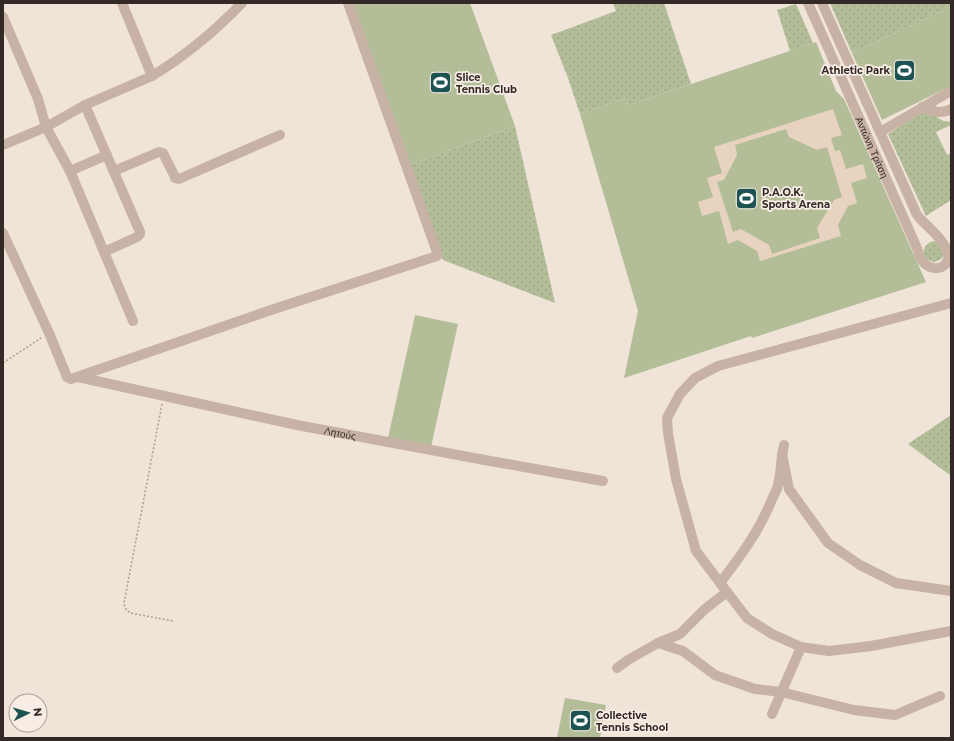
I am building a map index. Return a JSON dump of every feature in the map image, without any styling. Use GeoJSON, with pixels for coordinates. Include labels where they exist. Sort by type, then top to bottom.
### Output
{"type":"FeatureCollection","features":[{"type":"Feature","properties":{"kind":"street"},"geometry":{"type":"LineString","coordinates":[[122,3],[152,76]]}},
{"type":"Feature","properties":{"kind":"street"},"geometry":{"type":"LineString","coordinates":[[3,145],[46,127],[85,105],[152,76],[203,40],[242,3]]}},
{"type":"Feature","properties":{"kind":"street"},"geometry":{"type":"LineString","coordinates":[[78,377],[437,255],[348,3]]}},
{"type":"Feature","properties":{"kind":"street","name":"Αντώνη Τρίτση"},"geometry":{"type":"LineString","coordinates":[[808,3],[922,260],[928,266],[936,268],[944,266],[950,260],[950,250],[939,236],[918,217],[822,3]]}},
{"type":"Feature","properties":{"kind":"street"},"geometry":{"type":"LineString","coordinates":[[3,17],[38,99],[46,127],[70,172],[133,321]]}},
{"type":"Feature","properties":{"kind":"street"},"geometry":{"type":"LineString","coordinates":[[880,132],[951,91]]}},
{"type":"Feature","properties":{"kind":"street"},"geometry":{"type":"LineString","coordinates":[[85,105],[140,229],[140,234],[137,238],[104,252]]}},
{"type":"Feature","properties":{"kind":"street"},"geometry":{"type":"LineString","coordinates":[[922,107],[941,112],[946,112],[951,109]]}},
{"type":"Feature","properties":{"kind":"street"},"geometry":{"type":"LineString","coordinates":[[114,171],[161,152],[165,155],[175,178],[182,179],[280,135]]}},
{"type":"Feature","properties":{"kind":"street"},"geometry":{"type":"LineString","coordinates":[[70,172],[107,155]]}},
{"type":"Feature","properties":{"kind":"street"},"geometry":{"type":"LineString","coordinates":[[3,233],[49,333]]}},
{"type":"Feature","properties":{"kind":"street"},"geometry":{"type":"LineString","coordinates":[[951,304],[718,366],[696,378],[680,394],[667,418],[668,433],[676,479],[696,551],[747,618],[772,634],[801,647],[829,651],[871,646],[951,631]]}},
{"type":"Feature","properties":{"kind":"street","name":"Λητούς"},"geometry":{"type":"LineString","coordinates":[[49,333],[67,377],[71,379],[78,377],[305,426],[490,461],[603,480]]}},
{"type":"Feature","properties":{"kind":"street"},"geometry":{"type":"LineString","coordinates":[[720,583],[755,535],[768,509],[778,486],[783,450],[789,489],[828,543],[860,565],[896,584],[951,591]]}},
{"type":"Feature","properties":{"kind":"street"},"geometry":{"type":"LineString","coordinates":[[617,668],[658,643],[680,634],[726,592]]}},
{"type":"Feature","properties":{"kind":"street"},"geometry":{"type":"LineString","coordinates":[[658,643],[683,651],[715,675],[755,689],[781,692],[854,710],[895,715],[940,696]]}},
{"type":"Feature","properties":{"kind":"street"},"geometry":{"type":"LineString","coordinates":[[772,714],[801,647]]}},
{"type":"Feature","properties":{"kind":"path"},"geometry":{"type":"LineString","coordinates":[[3,363],[49,333]]}},
{"type":"Feature","properties":{"kind":"path"},"geometry":{"type":"LineString","coordinates":[[164,396],[124,603],[125,608],[130,613],[173,621]]}},
{"type":"Feature","properties":{"kind":"green space","name":"Slice Tennis Club"},"geometry":{"type":"Polygon","coordinates":[[[351,3],[470,3],[515,126],[409,165],[351,3]]]}},
{"type":"Feature","properties":{"kind":"green space"},"geometry":{"type":"Polygon","coordinates":[[[613,3],[664,3],[691,84],[629,105],[626,98],[580,114],[551,35],[616,11],[613,3]]]}},
{"type":"Feature","properties":{"kind":"green space"},"geometry":{"type":"Polygon","coordinates":[[[830,3],[951,3],[951,7],[852,53],[830,3]]]}},
{"type":"Feature","properties":{"kind":"green space"},"geometry":{"type":"Polygon","coordinates":[[[796,4],[813,43],[790,51],[777,10],[796,4]]]}},
{"type":"Feature","properties":{"kind":"green space","name":"Athletic Park"},"geometry":{"type":"Polygon","coordinates":[[[951,7],[951,86],[882,120],[852,53],[951,7]]]}},
{"type":"Feature","properties":{"kind":"green space","name":"P.A.O.K. Sports Arena"},"geometry":{"type":"Polygon","coordinates":[[[816,42],[836,91],[844,99],[926,282],[752,338],[751,336],[624,378],[638,311],[580,114],[626,98],[629,105],[816,42]]]}},
{"type":"Feature","properties":{"kind":"green space"},"geometry":{"type":"Polygon","coordinates":[[[926,112],[944,121],[951,121],[951,125],[936,132],[947,155],[951,153],[951,200],[926,216],[888,134],[918,115],[926,112]]]}},
{"type":"Feature","properties":{"kind":"green space"},"geometry":{"type":"Polygon","coordinates":[[[515,126],[555,303],[443,260],[409,165],[515,126]]]}},
{"type":"Feature","properties":{"kind":"green space"},"geometry":{"type":"Polygon","coordinates":[[[934,241],[940,243],[943,256],[935,262],[930,261],[924,255],[924,248],[926,245],[934,241]]]}},
{"type":"Feature","properties":{"kind":"green space"},"geometry":{"type":"Polygon","coordinates":[[[415,315],[458,324],[431,447],[388,438],[415,315]]]}},
{"type":"Feature","properties":{"kind":"green space"},"geometry":{"type":"Polygon","coordinates":[[[951,415],[951,476],[908,444],[951,415]]]}},
{"type":"Feature","properties":{"kind":"green space","name":"Collective Tennis School"},"geometry":{"type":"Polygon","coordinates":[[[565,698],[606,705],[600,738],[557,738],[565,698]]]}},
{"type":"Feature","properties":{"kind":"shaded area"},"geometry":{"type":"Polygon","coordinates":[[[833,109],[842,135],[831,138],[835,151],[840,150],[846,169],[863,164],[867,178],[851,183],[857,203],[848,206],[838,225],[841,236],[760,261],[757,251],[738,240],[728,244],[719,211],[702,216],[698,202],[713,197],[707,178],[722,173],[714,147],[833,109]],[[786,129],[735,145],[737,155],[724,180],[717,182],[733,232],[741,229],[769,245],[772,254],[820,238],[817,228],[834,200],[842,197],[827,147],[817,150],[789,137],[786,129]]]}},
{"type":"Feature","properties":{"kind":"place","name":"Athletic Park"},"geometry":{"type":"Point","coordinates":[905,70]}},
{"type":"Feature","properties":{"kind":"place","name":"Slice Tennis Club"},"geometry":{"type":"Point","coordinates":[440,83]}},
{"type":"Feature","properties":{"kind":"place","name":"P.A.O.K. Sports Arena"},"geometry":{"type":"Point","coordinates":[747,198]}},
{"type":"Feature","properties":{"kind":"place","name":"Collective Tennis School"},"geometry":{"type":"Point","coordinates":[581,721]}}]}
